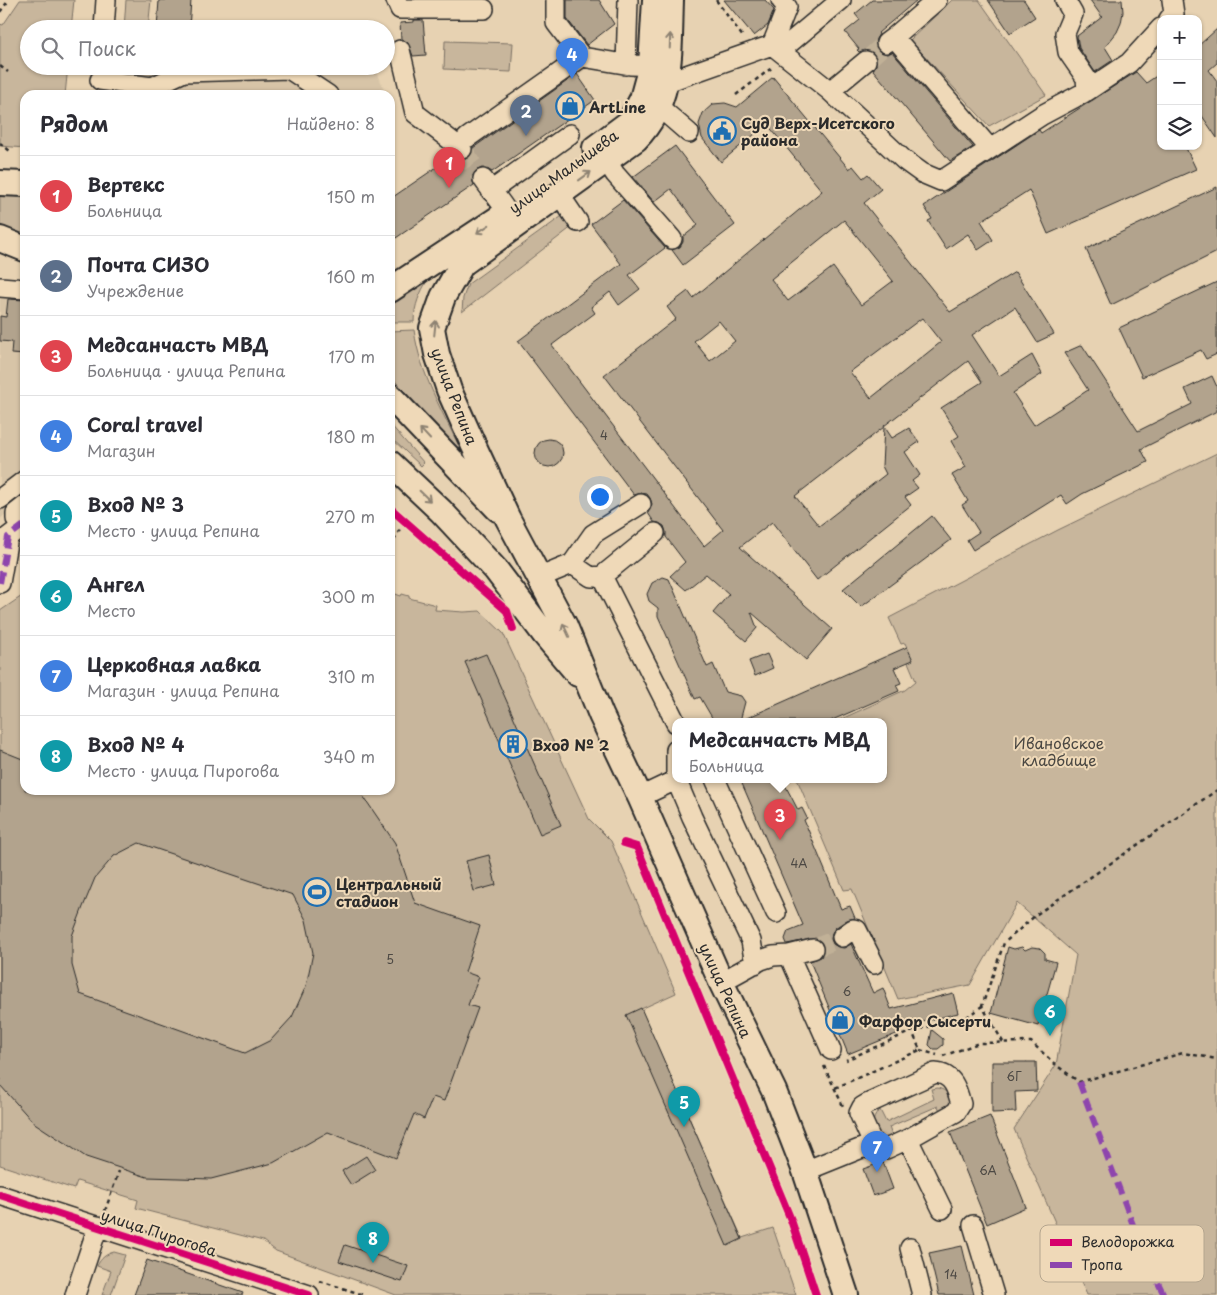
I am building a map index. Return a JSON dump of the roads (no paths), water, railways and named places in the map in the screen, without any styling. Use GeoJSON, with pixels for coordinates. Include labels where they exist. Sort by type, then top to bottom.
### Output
{"type":"FeatureCollection","features":[{"type":"Feature","properties":{"kind":"main road","name":"улица Малышева"},"geometry":{"type":"LineString","coordinates":[[505,223],[602,154],[636,138],[648,126],[658,82],[655,0]]}},
{"type":"Feature","properties":{"kind":"main road"},"geometry":{"type":"LineString","coordinates":[[658,82],[671,0]]}},
{"type":"Feature","properties":{"kind":"main road","name":"улица Малышева"},"geometry":{"type":"LineString","coordinates":[[395,287],[505,223],[560,194],[602,154]]}},
{"type":"Feature","properties":{"kind":"main road"},"geometry":{"type":"LineString","coordinates":[[0,183],[20,184]]}},
{"type":"Feature","properties":{"kind":"main road","name":"улица Репина"},"geometry":{"type":"LineString","coordinates":[[505,223],[462,264],[450,284],[432,328],[436,354],[449,390],[473,444],[508,519],[565,626],[624,765],[640,797],[721,982],[774,1091],[805,1171],[846,1295]]}},
{"type":"Feature","properties":{"kind":"main road"},"geometry":{"type":"LineString","coordinates":[[0,239],[20,246]]}},
{"type":"Feature","properties":{"kind":"main road","name":"улица Репина"},"geometry":{"type":"LineString","coordinates":[[395,401],[508,519]]}},
{"type":"Feature","properties":{"kind":"main road","name":"улица Репина"},"geometry":{"type":"LineString","coordinates":[[395,467],[441,511],[496,570],[545,635],[592,691]]}},
{"type":"Feature","properties":{"kind":"street"},"geometry":{"type":"LineString","coordinates":[[105,20],[106,0]]}},
{"type":"Feature","properties":{"kind":"street"},"geometry":{"type":"LineString","coordinates":[[396,0],[400,9],[484,9]]}},
{"type":"Feature","properties":{"kind":"street"},"geometry":{"type":"LineString","coordinates":[[556,0],[556,23],[582,56],[626,65],[658,82],[689,134]]}},
{"type":"Feature","properties":{"kind":"street"},"geometry":{"type":"LineString","coordinates":[[626,65],[628,0]]}},
{"type":"Feature","properties":{"kind":"street"},"geometry":{"type":"LineString","coordinates":[[780,51],[787,7],[781,0]]}},
{"type":"Feature","properties":{"kind":"street"},"geometry":{"type":"LineString","coordinates":[[658,82],[753,52],[780,51],[841,0]]}},
{"type":"Feature","properties":{"kind":"street"},"geometry":{"type":"LineString","coordinates":[[937,0],[890,40],[985,143]]}},
{"type":"Feature","properties":{"kind":"street"},"geometry":{"type":"LineString","coordinates":[[1065,0],[1073,14],[1065,33],[1068,52],[1086,78],[1087,91]]}},
{"type":"Feature","properties":{"kind":"street"},"geometry":{"type":"LineString","coordinates":[[1172,0],[1173,15]]}},
{"type":"Feature","properties":{"kind":"street"},"geometry":{"type":"LineString","coordinates":[[780,51],[830,91],[904,160],[922,173],[941,180],[1042,114],[1087,91],[1129,63],[1157,32]]}},
{"type":"Feature","properties":{"kind":"street"},"geometry":{"type":"LineString","coordinates":[[400,50],[415,113],[465,144],[582,56]]}},
{"type":"Feature","properties":{"kind":"street"},"geometry":{"type":"LineString","coordinates":[[830,91],[866,61]]}},
{"type":"Feature","properties":{"kind":"street"},"geometry":{"type":"LineString","coordinates":[[100,80],[152,86],[177,75]]}},
{"type":"Feature","properties":{"kind":"street"},"geometry":{"type":"LineString","coordinates":[[299,75],[321,90]]}},
{"type":"Feature","properties":{"kind":"street"},"geometry":{"type":"LineString","coordinates":[[505,223],[497,196],[487,185],[570,134]]}},
{"type":"Feature","properties":{"kind":"street"},"geometry":{"type":"LineString","coordinates":[[602,154],[615,174],[672,239]]}},
{"type":"Feature","properties":{"kind":"street"},"geometry":{"type":"LineString","coordinates":[[560,194],[578,222]]}},
{"type":"Feature","properties":{"kind":"street"},"geometry":{"type":"LineString","coordinates":[[0,287],[20,289]]}},
{"type":"Feature","properties":{"kind":"street"},"geometry":{"type":"LineString","coordinates":[[0,499],[20,484]]}},
{"type":"Feature","properties":{"kind":"street"},"geometry":{"type":"LineString","coordinates":[[538,578],[572,564],[593,534],[641,504]]}},
{"type":"Feature","properties":{"kind":"street"},"geometry":{"type":"LineString","coordinates":[[20,510],[16,513],[16,519],[20,523]]}},
{"type":"Feature","properties":{"kind":"street"},"geometry":{"type":"LineString","coordinates":[[0,583],[8,537],[20,530]]}},
{"type":"Feature","properties":{"kind":"street"},"geometry":{"type":"LineString","coordinates":[[572,564],[591,577],[602,576],[655,533]]}},
{"type":"Feature","properties":{"kind":"street"},"geometry":{"type":"LineString","coordinates":[[602,576],[673,718]]}},
{"type":"Feature","properties":{"kind":"street"},"geometry":{"type":"LineString","coordinates":[[640,797],[672,781]]}},
{"type":"Feature","properties":{"kind":"street"},"geometry":{"type":"LineString","coordinates":[[679,783],[692,817],[751,941],[755,964]]}},
{"type":"Feature","properties":{"kind":"street"},"geometry":{"type":"LineString","coordinates":[[716,783],[776,913]]}},
{"type":"Feature","properties":{"kind":"street"},"geometry":{"type":"LineString","coordinates":[[842,936],[853,929],[857,930],[874,964]]}},
{"type":"Feature","properties":{"kind":"street"},"geometry":{"type":"LineString","coordinates":[[721,982],[773,956],[789,955],[813,949]]}},
{"type":"Feature","properties":{"kind":"street"},"geometry":{"type":"LineString","coordinates":[[789,955],[837,1056]]}},
{"type":"Feature","properties":{"kind":"street"},"geometry":{"type":"LineString","coordinates":[[805,1171],[862,1148],[879,1150],[886,1149],[908,1140],[956,1112],[961,1104],[949,1077],[942,1073],[935,1073],[862,1107],[859,1113],[874,1146],[879,1150]]}},
{"type":"Feature","properties":{"kind":"street"},"geometry":{"type":"LineString","coordinates":[[908,1140],[942,1209]]}},
{"type":"Feature","properties":{"kind":"street","name":"улица Пирогова"},"geometry":{"type":"LineString","coordinates":[[0,1194],[101,1218],[309,1295]]}},
{"type":"Feature","properties":{"kind":"street"},"geometry":{"type":"LineString","coordinates":[[75,1295],[101,1218]]}},
{"type":"Feature","properties":{"kind":"street"},"geometry":{"type":"LineString","coordinates":[[972,1225],[994,1295]]}},
{"type":"Feature","properties":{"kind":"street"},"geometry":{"type":"LineString","coordinates":[[910,1248],[922,1295]]}},
{"type":"Feature","properties":{"kind":"tunnel"},"geometry":{"type":"LineString","coordinates":[[866,61],[886,43]]}},
{"type":"Feature","properties":{"kind":"tunnel"},"geometry":{"type":"LineString","coordinates":[[462,149],[483,179]]}},
{"type":"Feature","properties":{"kind":"tunnel"},"geometry":{"type":"LineString","coordinates":[[813,949],[842,937]]}},
{"type":"Feature","properties":{"kind":"place","name":"Coral travel"},"geometry":{"type":"Point","coordinates":[572,79]}},
{"type":"Feature","properties":{"kind":"place","name":"ArtLine"},"geometry":{"type":"Point","coordinates":[570,106]}},
{"type":"Feature","properties":{"kind":"place","name":"Суд Верх-Исетского района"},"geometry":{"type":"Point","coordinates":[722,131]}},
{"type":"Feature","properties":{"kind":"place","name":"Почта СИЗО"},"geometry":{"type":"Point","coordinates":[526,136]}},
{"type":"Feature","properties":{"kind":"place","name":"Вертекс"},"geometry":{"type":"Point","coordinates":[449,188]}},
{"type":"Feature","properties":{"kind":"place","name":"Вход № 2"},"geometry":{"type":"Point","coordinates":[513,744]}},
{"type":"Feature","properties":{"kind":"place","name":"Медсанчасть МВД"},"geometry":{"type":"Point","coordinates":[780,840]}},
{"type":"Feature","properties":{"kind":"place","name":"Центральный стадион"},"geometry":{"type":"Point","coordinates":[317,892]}},
{"type":"Feature","properties":{"kind":"place","name":"Фарфор Сысерти"},"geometry":{"type":"Point","coordinates":[840,1020]}},
{"type":"Feature","properties":{"kind":"place","name":"Ангел"},"geometry":{"type":"Point","coordinates":[1050,1036]}},
{"type":"Feature","properties":{"kind":"place","name":"Вход № 3"},"geometry":{"type":"Point","coordinates":[684,1127]}},
{"type":"Feature","properties":{"kind":"place","name":"Церковная лавка"},"geometry":{"type":"Point","coordinates":[877,1172]}},
{"type":"Feature","properties":{"kind":"place","name":"Вход № 4"},"geometry":{"type":"Point","coordinates":[373,1263]}},
{"type":"Feature","properties":{"kind":"park label","name":"Ивановское кладбище"},"geometry":{"type":"Point","coordinates":[1059,750]}}]}
